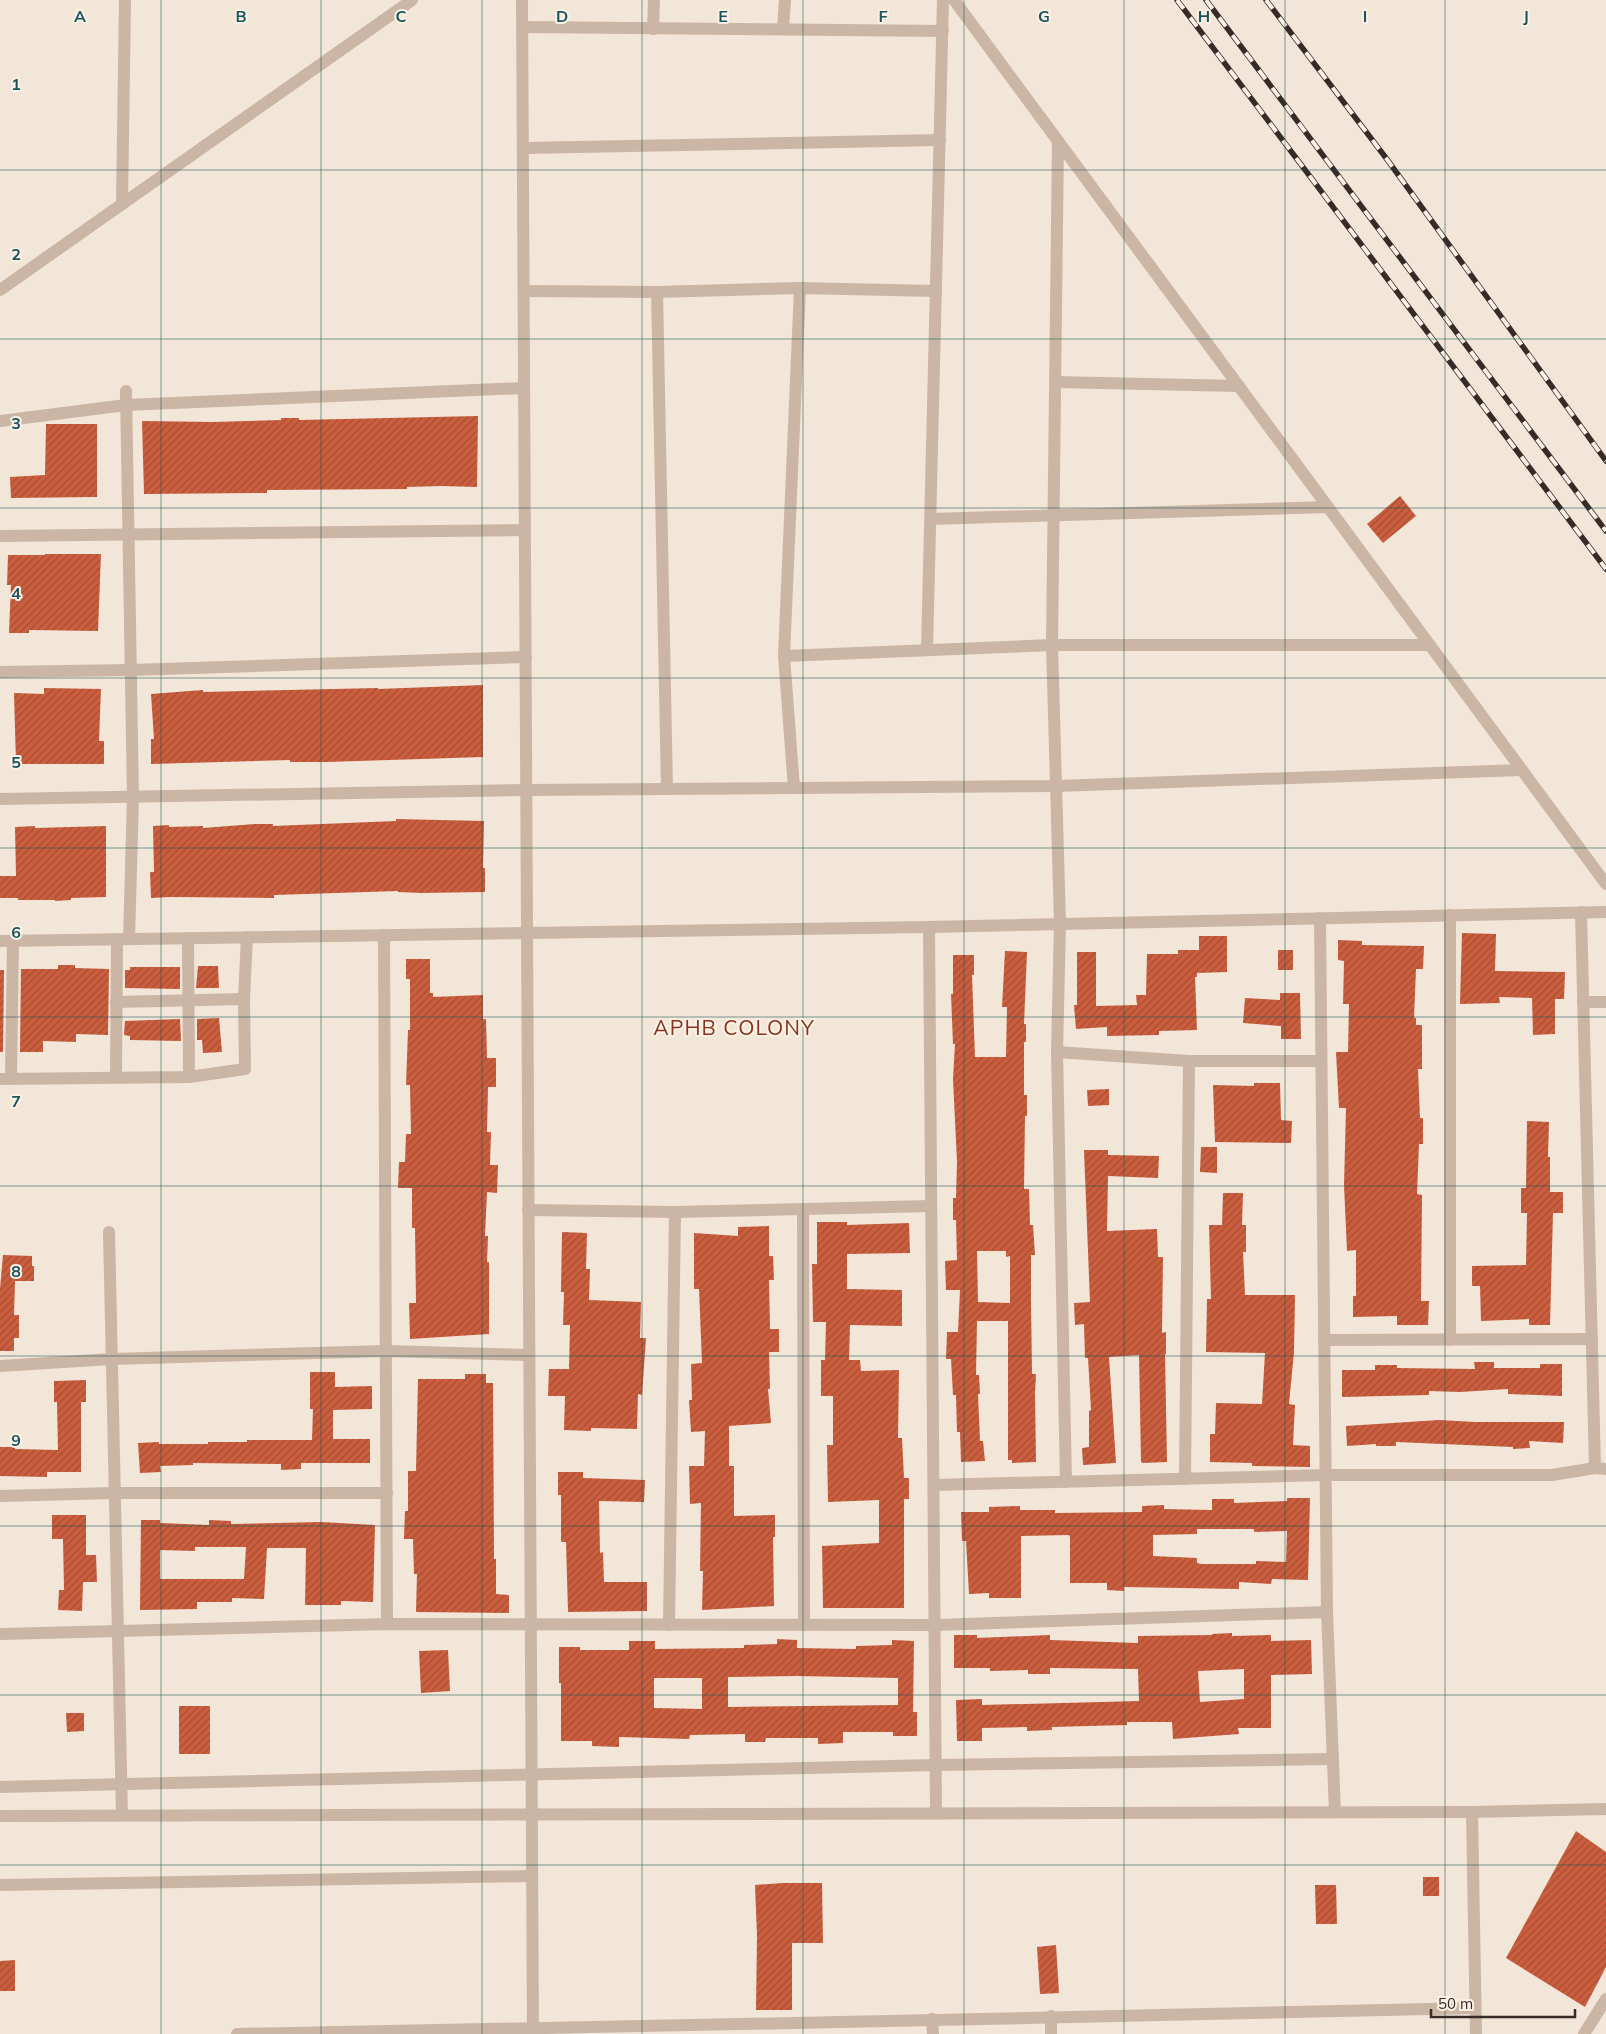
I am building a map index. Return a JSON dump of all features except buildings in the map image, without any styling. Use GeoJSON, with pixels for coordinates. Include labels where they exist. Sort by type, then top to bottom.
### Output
{"type":"FeatureCollection","features":[{"type":"Feature","properties":{"kind":"street"},"geometry":{"type":"LineString","coordinates":[[122,204],[125,0]]}},
{"type":"Feature","properties":{"kind":"street"},"geometry":{"type":"LineString","coordinates":[[0,290],[412,0]]}},
{"type":"Feature","properties":{"kind":"street"},"geometry":{"type":"LineString","coordinates":[[522,0],[531,1814],[534,2032]]}},
{"type":"Feature","properties":{"kind":"street"},"geometry":{"type":"LineString","coordinates":[[654,0],[654,28]]}},
{"type":"Feature","properties":{"kind":"street"},"geometry":{"type":"LineString","coordinates":[[783,30],[785,0]]}},
{"type":"Feature","properties":{"kind":"street"},"geometry":{"type":"LineString","coordinates":[[927,650],[943,0]]}},
{"type":"Feature","properties":{"kind":"street"},"geometry":{"type":"LineString","coordinates":[[954,0],[1606,884]]}},
{"type":"Feature","properties":{"kind":"street"},"geometry":{"type":"LineString","coordinates":[[523,27],[942,31]]}},
{"type":"Feature","properties":{"kind":"street"},"geometry":{"type":"LineString","coordinates":[[523,148],[940,140]]}},
{"type":"Feature","properties":{"kind":"street"},"geometry":{"type":"LineString","coordinates":[[1058,141],[1052,645],[1060,924],[1057,1052],[1066,1482]]}},
{"type":"Feature","properties":{"kind":"street"},"geometry":{"type":"LineString","coordinates":[[524,291],[657,292],[800,288],[936,291]]}},
{"type":"Feature","properties":{"kind":"street"},"geometry":{"type":"LineString","coordinates":[[794,788],[784,656],[800,288]]}},
{"type":"Feature","properties":{"kind":"street"},"geometry":{"type":"LineString","coordinates":[[657,292],[667,789]]}},
{"type":"Feature","properties":{"kind":"street"},"geometry":{"type":"LineString","coordinates":[[1055,382],[1239,386]]}},
{"type":"Feature","properties":{"kind":"street"},"geometry":{"type":"LineString","coordinates":[[0,421],[126,405],[524,388]]}},
{"type":"Feature","properties":{"kind":"street"},"geometry":{"type":"LineString","coordinates":[[116,1077],[116,1002],[123,939],[133,797],[126,391]]}},
{"type":"Feature","properties":{"kind":"street"},"geometry":{"type":"LineString","coordinates":[[931,520],[1328,506]]}},
{"type":"Feature","properties":{"kind":"street"},"geometry":{"type":"LineString","coordinates":[[0,536],[525,530]]}},
{"type":"Feature","properties":{"kind":"street"},"geometry":{"type":"LineString","coordinates":[[784,656],[1052,645],[1429,644]]}},
{"type":"Feature","properties":{"kind":"street"},"geometry":{"type":"LineString","coordinates":[[0,672],[131,670],[526,657]]}},
{"type":"Feature","properties":{"kind":"street"},"geometry":{"type":"LineString","coordinates":[[0,799],[526,790],[1056,786],[1522,770]]}},
{"type":"Feature","properties":{"kind":"street"},"geometry":{"type":"LineString","coordinates":[[934,1485],[1326,1475],[1552,1475],[1600,1469],[1592,1339],[1581,912]]}},
{"type":"Feature","properties":{"kind":"street"},"geometry":{"type":"LineString","coordinates":[[247,937],[244,999],[245,1070],[190,1076],[6,1078],[6,941],[247,937],[929,927],[1606,912]]}},
{"type":"Feature","properties":{"kind":"street"},"geometry":{"type":"LineString","coordinates":[[1450,915],[1450,1340]]}},
{"type":"Feature","properties":{"kind":"street"},"geometry":{"type":"LineString","coordinates":[[1320,918],[1327,1612],[1335,1812]]}},
{"type":"Feature","properties":{"kind":"street"},"geometry":{"type":"LineString","coordinates":[[929,927],[936,1813]]}},
{"type":"Feature","properties":{"kind":"street"},"geometry":{"type":"LineString","coordinates":[[384,935],[387,1624]]}},
{"type":"Feature","properties":{"kind":"street"},"geometry":{"type":"LineString","coordinates":[[188,938],[190,1076]]}},
{"type":"Feature","properties":{"kind":"street"},"geometry":{"type":"LineString","coordinates":[[116,1002],[244,999]]}},
{"type":"Feature","properties":{"kind":"street"},"geometry":{"type":"LineString","coordinates":[[1583,1002],[1606,1002]]}},
{"type":"Feature","properties":{"kind":"street"},"geometry":{"type":"LineString","coordinates":[[1057,1052],[1190,1061],[1321,1061]]}},
{"type":"Feature","properties":{"kind":"street"},"geometry":{"type":"LineString","coordinates":[[1185,1478],[1190,1061]]}},
{"type":"Feature","properties":{"kind":"street"},"geometry":{"type":"LineString","coordinates":[[528,1210],[675,1212],[931,1206]]}},
{"type":"Feature","properties":{"kind":"street"},"geometry":{"type":"LineString","coordinates":[[803,1210],[804,1625]]}},
{"type":"Feature","properties":{"kind":"street"},"geometry":{"type":"LineString","coordinates":[[669,1625],[675,1212]]}},
{"type":"Feature","properties":{"kind":"street"},"geometry":{"type":"LineString","coordinates":[[109,1232],[122,1815]]}},
{"type":"Feature","properties":{"kind":"street"},"geometry":{"type":"LineString","coordinates":[[1324,1340],[1592,1339]]}},
{"type":"Feature","properties":{"kind":"street"},"geometry":{"type":"LineString","coordinates":[[0,1366],[111,1360],[386,1351],[529,1355]]}},
{"type":"Feature","properties":{"kind":"street"},"geometry":{"type":"LineString","coordinates":[[0,1496],[114,1493],[386,1493]]}},
{"type":"Feature","properties":{"kind":"street"},"geometry":{"type":"LineString","coordinates":[[0,1634],[387,1624],[935,1625],[1327,1612]]}},
{"type":"Feature","properties":{"kind":"street"},"geometry":{"type":"LineString","coordinates":[[0,1787],[936,1765],[1332,1759]]}},
{"type":"Feature","properties":{"kind":"street"},"geometry":{"type":"LineString","coordinates":[[0,1816],[1472,1812],[1606,1809]]}},
{"type":"Feature","properties":{"kind":"street"},"geometry":{"type":"LineString","coordinates":[[1472,1812],[1476,2034]]}},
{"type":"Feature","properties":{"kind":"street"},"geometry":{"type":"LineString","coordinates":[[0,1884],[532,1876]]}},
{"type":"Feature","properties":{"kind":"street"},"geometry":{"type":"LineString","coordinates":[[1584,2034],[1606,1999]]}},
{"type":"Feature","properties":{"kind":"street"},"geometry":{"type":"LineString","coordinates":[[237,2034],[534,2032],[932,2019],[1475,2008]]}},
{"type":"Feature","properties":{"kind":"street"},"geometry":{"type":"LineString","coordinates":[[1051,2016],[1051,2034]]}},
{"type":"Feature","properties":{"kind":"street"},"geometry":{"type":"LineString","coordinates":[[932,2019],[933,2034]]}},
{"type":"Feature","properties":{"kind":"railway"},"geometry":{"type":"LineString","coordinates":[[1177,0],[1606,569]]}},
{"type":"Feature","properties":{"kind":"railway"},"geometry":{"type":"LineString","coordinates":[[1206,0],[1606,531]]}},
{"type":"Feature","properties":{"kind":"railway"},"geometry":{"type":"LineString","coordinates":[[1266,0],[1386,158],[1606,461]]}},
{"type":"Feature","properties":{"kind":"district","name":"APHB COLONY"},"geometry":{"type":"Point","coordinates":[734,1028]}}]}
